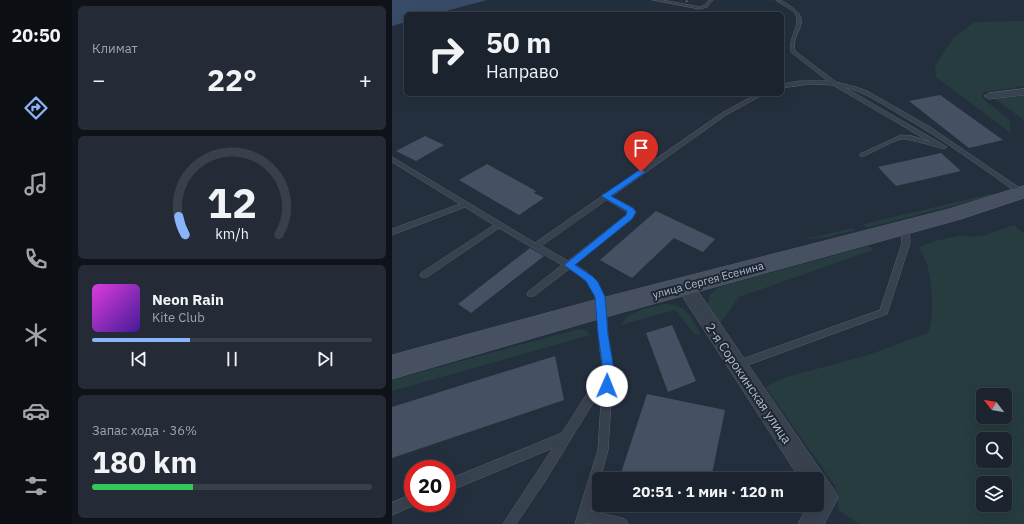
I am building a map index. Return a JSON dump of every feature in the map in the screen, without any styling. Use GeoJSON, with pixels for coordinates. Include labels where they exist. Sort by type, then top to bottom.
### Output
{"type":"FeatureCollection","features":[{"type":"Feature","properties":{"kind":"street"},"geometry":{"type":"LineString","coordinates":[[989,96],[1024,92]]}},
{"type":"Feature","properties":{"kind":"street","name":"улица Сергея Есенина"},"geometry":{"type":"LineString","coordinates":[[392,366],[954,214],[1023,193]]}},
{"type":"Feature","properties":{"kind":"street","name":"2-я Сорокинская улица"},"geometry":{"type":"LineString","coordinates":[[685,286],[809,472]]}},
{"type":"Feature","properties":{"kind":"street"},"geometry":{"type":"LineString","coordinates":[[810,524],[817,512]]}},
{"type":"Feature","properties":{"kind":"lane"},"geometry":{"type":"LineString","coordinates":[[655,0],[700,8],[706,6],[711,0]]}},
{"type":"Feature","properties":{"kind":"lane"},"geometry":{"type":"LineString","coordinates":[[676,4],[680,0]]}},
{"type":"Feature","properties":{"kind":"lane"},"geometry":{"type":"LineString","coordinates":[[778,0],[796,12],[800,18],[791,46],[794,52],[835,84],[944,147]]}},
{"type":"Feature","properties":{"kind":"lane"},"geometry":{"type":"LineString","coordinates":[[784,86],[808,82],[835,84],[855,88],[920,123],[1023,193]]}},
{"type":"Feature","properties":{"kind":"lane"},"geometry":{"type":"LineString","coordinates":[[536,246],[605,196],[724,114],[757,96]]}},
{"type":"Feature","properties":{"kind":"lane"},"geometry":{"type":"LineString","coordinates":[[862,155],[901,137],[912,138],[930,145],[954,147]]}},
{"type":"Feature","properties":{"kind":"lane"},"geometry":{"type":"LineString","coordinates":[[392,159],[584,274],[594,285],[600,297],[602,308],[603,334],[608,370],[603,450],[582,520],[622,524]]}},
{"type":"Feature","properties":{"kind":"lane"},"geometry":{"type":"LineString","coordinates":[[531,294],[630,215],[630,210],[605,196]]}},
{"type":"Feature","properties":{"kind":"lane"},"geometry":{"type":"LineString","coordinates":[[392,232],[466,204]]}},
{"type":"Feature","properties":{"kind":"lane"},"geometry":{"type":"LineString","coordinates":[[424,275],[499,224]]}},
{"type":"Feature","properties":{"kind":"lane"},"geometry":{"type":"LineString","coordinates":[[737,365],[884,312],[906,243],[905,227]]}},
{"type":"Feature","properties":{"kind":"lane"},"geometry":{"type":"LineString","coordinates":[[509,524],[608,370]]}},
{"type":"Feature","properties":{"kind":"lane"},"geometry":{"type":"LineString","coordinates":[[456,482],[566,437]]}},
{"type":"Feature","properties":{"kind":"lane"},"geometry":{"type":"LineString","coordinates":[[392,509],[404,504]]}},
{"type":"Feature","properties":{"kind":"green space"},"geometry":{"type":"Polygon","coordinates":[[[1024,21],[1024,86],[984,92],[981,97],[1009,120],[1011,133],[936,77],[935,66],[954,37],[975,22],[1024,21]]]}},
{"type":"Feature","properties":{"kind":"green space"},"geometry":{"type":"Polygon","coordinates":[[[1024,96],[1024,120],[995,99],[1024,96]]]}},
{"type":"Feature","properties":{"kind":"green space"},"geometry":{"type":"Polygon","coordinates":[[[990,194],[991,196],[866,228],[864,224],[990,194]]]}},
{"type":"Feature","properties":{"kind":"green space"},"geometry":{"type":"Polygon","coordinates":[[[1014,225],[1024,233],[1024,524],[859,524],[839,510],[835,486],[767,389],[767,386],[783,378],[868,355],[928,333],[932,308],[931,287],[926,261],[919,247],[954,237],[966,235],[968,237],[985,235],[1014,225]]]}},
{"type":"Feature","properties":{"kind":"green space"},"geometry":{"type":"Polygon","coordinates":[[[853,228],[855,230],[828,237],[801,240],[853,228]]]}},
{"type":"Feature","properties":{"kind":"green space"},"geometry":{"type":"Polygon","coordinates":[[[868,246],[873,250],[739,297],[720,324],[707,307],[710,295],[719,287],[868,246]]]}},
{"type":"Feature","properties":{"kind":"green space"},"geometry":{"type":"Polygon","coordinates":[[[664,304],[678,306],[687,312],[701,334],[695,335],[675,310],[621,325],[624,320],[634,313],[646,308],[664,304]]]}},
{"type":"Feature","properties":{"kind":"green space"},"geometry":{"type":"Polygon","coordinates":[[[579,329],[585,330],[590,335],[392,391],[392,380],[579,329]]]}},
{"type":"Feature","properties":{"kind":"water"},"geometry":{"type":"Polygon","coordinates":[[[392,0],[487,0],[442,12],[404,12],[404,23],[392,26],[392,0]]]}},
{"type":"Feature","properties":{"kind":"building"},"geometry":{"type":"Polygon","coordinates":[[[940,95],[1003,140],[969,148],[909,101],[940,95]]]}},
{"type":"Feature","properties":{"kind":"building"},"geometry":{"type":"Polygon","coordinates":[[[425,136],[444,145],[416,161],[396,151],[425,136]]]}},
{"type":"Feature","properties":{"kind":"building"},"geometry":{"type":"Polygon","coordinates":[[[941,153],[961,171],[896,186],[878,167],[941,153]]]}},
{"type":"Feature","properties":{"kind":"building"},"geometry":{"type":"Polygon","coordinates":[[[487,164],[536,191],[534,193],[544,198],[519,215],[459,180],[487,164]]]}},
{"type":"Feature","properties":{"kind":"building"},"geometry":{"type":"Polygon","coordinates":[[[656,211],[715,239],[703,252],[674,238],[632,278],[600,260],[656,211]]]}},
{"type":"Feature","properties":{"kind":"building"},"geometry":{"type":"Polygon","coordinates":[[[530,248],[544,256],[471,313],[458,304],[530,248]]]}},
{"type":"Feature","properties":{"kind":"building"},"geometry":{"type":"Polygon","coordinates":[[[672,325],[696,381],[668,392],[646,333],[672,325]]]}},
{"type":"Feature","properties":{"kind":"building"},"geometry":{"type":"Polygon","coordinates":[[[555,356],[564,400],[392,458],[392,407],[555,356]]]}},
{"type":"Feature","properties":{"kind":"building"},"geometry":{"type":"Polygon","coordinates":[[[647,394],[725,410],[712,472],[621,472],[647,394]]]}},
{"type":"Feature","properties":{"kind":"route"},"geometry":{"type":"LineString","coordinates":[[607,386],[608,370],[600,297],[598,291],[589,278],[568,265],[629,217],[632,212],[630,210],[605,196],[641,172]]}}]}
